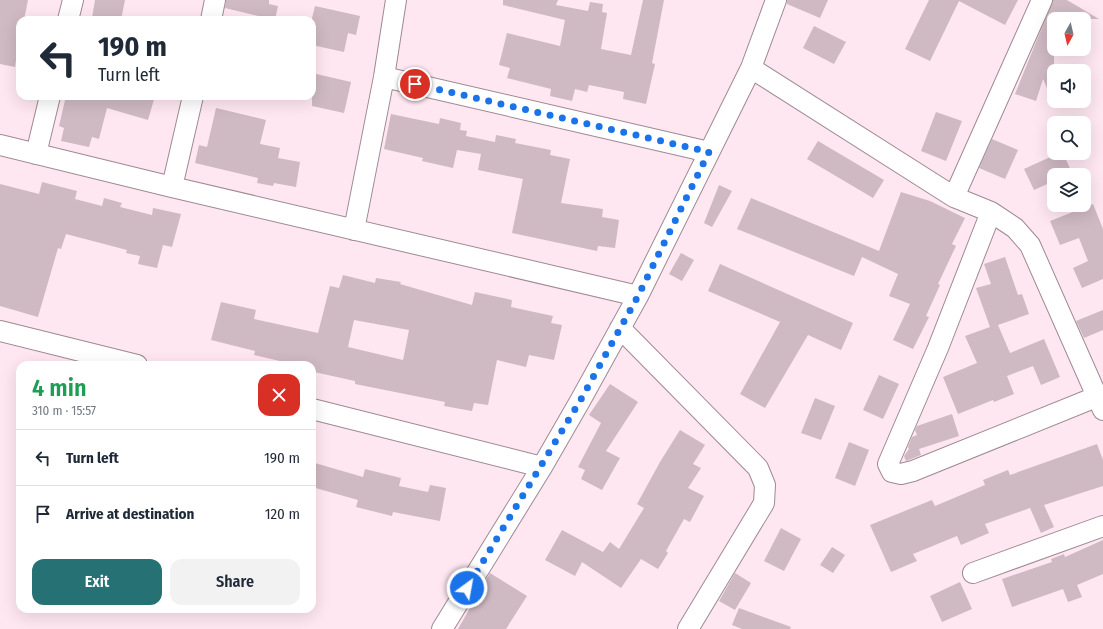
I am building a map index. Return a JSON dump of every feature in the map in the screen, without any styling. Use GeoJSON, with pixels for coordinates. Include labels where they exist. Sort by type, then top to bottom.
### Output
{"type":"FeatureCollection","features":[{"type":"Feature","properties":{"kind":"street"},"geometry":{"type":"LineString","coordinates":[[69,16],[73,0]]}},
{"type":"Feature","properties":{"kind":"street"},"geometry":{"type":"LineString","coordinates":[[212,16],[215,0]]}},
{"type":"Feature","properties":{"kind":"street"},"geometry":{"type":"LineString","coordinates":[[354,230],[384,77],[396,0]]}},
{"type":"Feature","properties":{"kind":"street"},"geometry":{"type":"LineString","coordinates":[[442,629],[542,467],[638,296],[751,68],[776,0]]}},
{"type":"Feature","properties":{"kind":"street"},"geometry":{"type":"LineString","coordinates":[[954,197],[1042,0]]}},
{"type":"Feature","properties":{"kind":"street"},"geometry":{"type":"LineString","coordinates":[[751,68],[954,197],[991,212],[1015,228],[1030,245],[1100,404],[913,471],[901,474],[892,472],[888,464],[938,348],[991,212]]}},
{"type":"Feature","properties":{"kind":"street"},"geometry":{"type":"LineString","coordinates":[[384,77],[709,152]]}},
{"type":"Feature","properties":{"kind":"street"},"geometry":{"type":"LineString","coordinates":[[36,154],[49,100]]}},
{"type":"Feature","properties":{"kind":"street"},"geometry":{"type":"LineString","coordinates":[[172,187],[192,100]]}},
{"type":"Feature","properties":{"kind":"street"},"geometry":{"type":"LineString","coordinates":[[0,145],[172,187],[638,296]]}},
{"type":"Feature","properties":{"kind":"street"},"geometry":{"type":"LineString","coordinates":[[620,328],[758,468],[765,485],[764,503],[688,629]]}},
{"type":"Feature","properties":{"kind":"street"},"geometry":{"type":"LineString","coordinates":[[0,330],[121,361]]}},
{"type":"Feature","properties":{"kind":"street"},"geometry":{"type":"LineString","coordinates":[[316,410],[542,467]]}},
{"type":"Feature","properties":{"kind":"street"},"geometry":{"type":"LineString","coordinates":[[973,572],[1103,526]]}},
{"type":"Feature","properties":{"kind":"building"},"geometry":{"type":"Polygon","coordinates":[[[0,0],[28,0],[25,16],[16,16],[15,67],[0,64],[0,0]]]}},
{"type":"Feature","properties":{"kind":"building"},"geometry":{"type":"Polygon","coordinates":[[[95,0],[125,0],[122,16],[92,16],[95,0]]]}},
{"type":"Feature","properties":{"kind":"building"},"geometry":{"type":"Polygon","coordinates":[[[226,0],[269,0],[269,4],[278,6],[276,16],[258,16],[225,8],[226,0]]]}},
{"type":"Feature","properties":{"kind":"building"},"geometry":{"type":"Polygon","coordinates":[[[503,0],[558,0],[556,5],[588,11],[590,2],[603,4],[602,12],[607,13],[601,49],[631,55],[643,0],[664,0],[652,63],[655,64],[646,104],[623,99],[624,92],[589,85],[587,92],[575,89],[572,101],[550,96],[551,89],[507,78],[510,68],[499,65],[507,33],[560,46],[565,20],[503,5],[503,0]]]}},
{"type":"Feature","properties":{"kind":"building"},"geometry":{"type":"Polygon","coordinates":[[[787,0],[828,0],[820,18],[787,4],[787,0]]]}},
{"type":"Feature","properties":{"kind":"building"},"geometry":{"type":"Polygon","coordinates":[[[929,0],[1018,0],[1005,25],[959,1],[930,61],[905,49],[929,0]]]}},
{"type":"Feature","properties":{"kind":"building"},"geometry":{"type":"Polygon","coordinates":[[[1053,0],[1067,0],[1087,12],[1048,12],[1053,0]]]}},
{"type":"Feature","properties":{"kind":"building"},"geometry":{"type":"Polygon","coordinates":[[[315,6],[360,16],[356,35],[348,33],[344,52],[316,46],[316,16],[312,16],[315,6]]]}},
{"type":"Feature","properties":{"kind":"building"},"geometry":{"type":"Polygon","coordinates":[[[1091,14],[1099,19],[1091,19],[1091,14]]]}},
{"type":"Feature","properties":{"kind":"building"},"geometry":{"type":"Polygon","coordinates":[[[1047,15],[1047,56],[1054,56],[1054,64],[1047,64],[1047,88],[1043,79],[1036,101],[1015,94],[1047,15]]]}},
{"type":"Feature","properties":{"kind":"building"},"geometry":{"type":"Polygon","coordinates":[[[814,26],[846,42],[834,64],[803,48],[814,26]]]}},
{"type":"Feature","properties":{"kind":"building"},"geometry":{"type":"Polygon","coordinates":[[[316,74],[351,82],[344,113],[312,106],[312,100],[316,100],[316,74]]]}},
{"type":"Feature","properties":{"kind":"building"},"geometry":{"type":"Polygon","coordinates":[[[65,100],[154,100],[148,120],[107,108],[99,139],[92,137],[89,147],[61,141],[64,128],[59,126],[65,100]]]}},
{"type":"Feature","properties":{"kind":"building"},"geometry":{"type":"Polygon","coordinates":[[[216,108],[266,120],[260,144],[280,148],[278,158],[300,162],[296,187],[274,183],[273,186],[257,183],[258,178],[195,163],[199,145],[207,147],[216,108]]]}},
{"type":"Feature","properties":{"kind":"building"},"geometry":{"type":"Polygon","coordinates":[[[936,112],[962,121],[946,161],[921,151],[936,112]]]}},
{"type":"Feature","properties":{"kind":"building"},"geometry":{"type":"Polygon","coordinates":[[[391,114],[439,124],[440,118],[461,123],[460,130],[467,131],[466,136],[495,142],[496,135],[516,139],[515,143],[551,150],[550,155],[570,159],[561,203],[603,209],[602,217],[619,220],[615,248],[598,246],[597,251],[512,233],[523,179],[478,170],[481,154],[457,150],[453,168],[422,161],[423,158],[384,149],[391,114]]]}},
{"type":"Feature","properties":{"kind":"building"},"geometry":{"type":"Polygon","coordinates":[[[992,139],[1018,150],[1005,179],[979,168],[992,139]]]}},
{"type":"Feature","properties":{"kind":"building"},"geometry":{"type":"Polygon","coordinates":[[[818,141],[884,180],[873,198],[807,159],[818,141]]]}},
{"type":"Feature","properties":{"kind":"building"},"geometry":{"type":"Polygon","coordinates":[[[1047,158],[1047,160],[1066,160],[1070,168],[1047,168],[1047,184],[1034,190],[1024,169],[1047,158]]]}},
{"type":"Feature","properties":{"kind":"building"},"geometry":{"type":"Polygon","coordinates":[[[42,182],[77,191],[75,199],[102,206],[104,198],[122,203],[120,207],[152,215],[153,208],[181,214],[172,247],[163,245],[157,268],[138,264],[140,256],[126,253],[127,250],[66,234],[61,249],[58,248],[38,317],[0,306],[0,184],[39,194],[42,182]]]}},
{"type":"Feature","properties":{"kind":"building"},"geometry":{"type":"Polygon","coordinates":[[[719,185],[732,191],[712,227],[704,223],[719,185]]]}},
{"type":"Feature","properties":{"kind":"building"},"geometry":{"type":"Polygon","coordinates":[[[901,192],[930,201],[965,218],[952,244],[956,246],[938,284],[940,285],[926,316],[929,317],[913,349],[893,340],[910,304],[889,296],[898,274],[862,257],[854,276],[737,229],[751,198],[879,251],[901,192]]]}},
{"type":"Feature","properties":{"kind":"building"},"geometry":{"type":"Polygon","coordinates":[[[1093,204],[1103,229],[1103,279],[1082,288],[1073,268],[1088,261],[1079,238],[1060,245],[1050,221],[1073,212],[1091,212],[1091,205],[1093,204]]]}},
{"type":"Feature","properties":{"kind":"building"},"geometry":{"type":"Polygon","coordinates":[[[681,253],[694,260],[682,281],[669,274],[681,253]]]}},
{"type":"Feature","properties":{"kind":"building"},"geometry":{"type":"Polygon","coordinates":[[[1005,257],[1018,295],[1022,294],[1029,314],[998,325],[1010,353],[1044,339],[1060,377],[1041,385],[1033,366],[1007,376],[1014,394],[994,402],[993,400],[958,414],[943,377],[977,363],[965,336],[990,327],[976,288],[991,284],[984,264],[1005,257]]]}},
{"type":"Feature","properties":{"kind":"building"},"geometry":{"type":"Polygon","coordinates":[[[720,264],[853,323],[841,350],[808,335],[765,408],[740,394],[780,322],[708,291],[720,264]]]}},
{"type":"Feature","properties":{"kind":"building"},"geometry":{"type":"Polygon","coordinates":[[[343,275],[375,283],[376,278],[401,282],[400,284],[472,305],[475,292],[512,300],[511,307],[553,316],[551,323],[562,325],[554,360],[529,355],[526,367],[497,360],[488,405],[474,403],[472,411],[444,406],[445,402],[355,384],[355,381],[316,372],[316,361],[280,361],[254,355],[255,351],[211,340],[221,302],[256,310],[254,319],[318,333],[330,286],[339,288],[343,275]],[[354,320],[348,347],[403,360],[409,330],[354,320]]]}},
{"type":"Feature","properties":{"kind":"building"},"geometry":{"type":"Polygon","coordinates":[[[1103,310],[1103,330],[1084,338],[1076,321],[1103,310]]]}},
{"type":"Feature","properties":{"kind":"building"},"geometry":{"type":"Polygon","coordinates":[[[879,375],[899,384],[883,419],[863,410],[879,375]]]}},
{"type":"Feature","properties":{"kind":"building"},"geometry":{"type":"Polygon","coordinates":[[[610,384],[638,402],[606,451],[620,458],[602,490],[581,479],[585,470],[578,467],[601,423],[589,415],[610,384]]]}},
{"type":"Feature","properties":{"kind":"building"},"geometry":{"type":"Polygon","coordinates":[[[815,398],[835,406],[821,440],[801,433],[815,398]]]}},
{"type":"Feature","properties":{"kind":"building"},"geometry":{"type":"Polygon","coordinates":[[[952,414],[959,436],[919,449],[921,455],[906,461],[904,456],[909,449],[908,447],[912,437],[917,435],[915,430],[917,426],[952,414]]]}},
{"type":"Feature","properties":{"kind":"building"},"geometry":{"type":"Polygon","coordinates":[[[680,430],[705,445],[693,464],[701,468],[688,488],[704,496],[690,522],[684,519],[666,551],[668,553],[658,569],[641,559],[621,588],[582,562],[575,576],[545,560],[562,530],[603,552],[610,542],[619,549],[644,508],[637,504],[660,462],[680,430]]]}},
{"type":"Feature","properties":{"kind":"building"},"geometry":{"type":"Polygon","coordinates":[[[849,442],[869,450],[855,486],[835,478],[849,442]]]}},
{"type":"Feature","properties":{"kind":"building"},"geometry":{"type":"Polygon","coordinates":[[[1097,444],[1103,460],[1103,486],[1044,505],[1054,527],[1041,533],[1030,508],[985,524],[989,533],[961,545],[957,536],[913,554],[917,561],[891,572],[870,525],[932,500],[935,506],[985,485],[983,480],[1008,470],[1010,475],[1097,444]]]}},
{"type":"Feature","properties":{"kind":"building"},"geometry":{"type":"Polygon","coordinates":[[[316,463],[363,477],[365,469],[401,478],[399,486],[428,492],[430,485],[446,488],[440,521],[393,512],[392,516],[356,507],[358,500],[316,488],[316,463]]]}},
{"type":"Feature","properties":{"kind":"building"},"geometry":{"type":"Polygon","coordinates":[[[781,528],[801,539],[784,571],[764,561],[781,528]]]}},
{"type":"Feature","properties":{"kind":"building"},"geometry":{"type":"Polygon","coordinates":[[[1103,540],[1103,574],[1077,585],[1082,597],[1068,602],[1063,589],[1012,607],[1002,579],[1052,562],[1051,559],[1064,554],[1065,557],[1103,540]]]}},
{"type":"Feature","properties":{"kind":"building"},"geometry":{"type":"Polygon","coordinates":[[[832,547],[845,555],[833,573],[820,565],[832,547]]]}},
{"type":"Feature","properties":{"kind":"building"},"geometry":{"type":"Polygon","coordinates":[[[490,573],[527,596],[506,629],[458,629],[490,573]]]}},
{"type":"Feature","properties":{"kind":"building"},"geometry":{"type":"Polygon","coordinates":[[[735,573],[751,583],[735,610],[719,601],[735,573]]]}},
{"type":"Feature","properties":{"kind":"building"},"geometry":{"type":"Polygon","coordinates":[[[960,582],[972,609],[942,622],[930,596],[960,582]]]}},
{"type":"Feature","properties":{"kind":"building"},"geometry":{"type":"Polygon","coordinates":[[[739,608],[791,627],[790,629],[742,629],[732,625],[739,608]]]}},
{"type":"Feature","properties":{"kind":"route"},"geometry":{"type":"LineString","coordinates":[[415,84],[709,152],[638,296],[580,401],[542,467],[467,588]]}}]}
